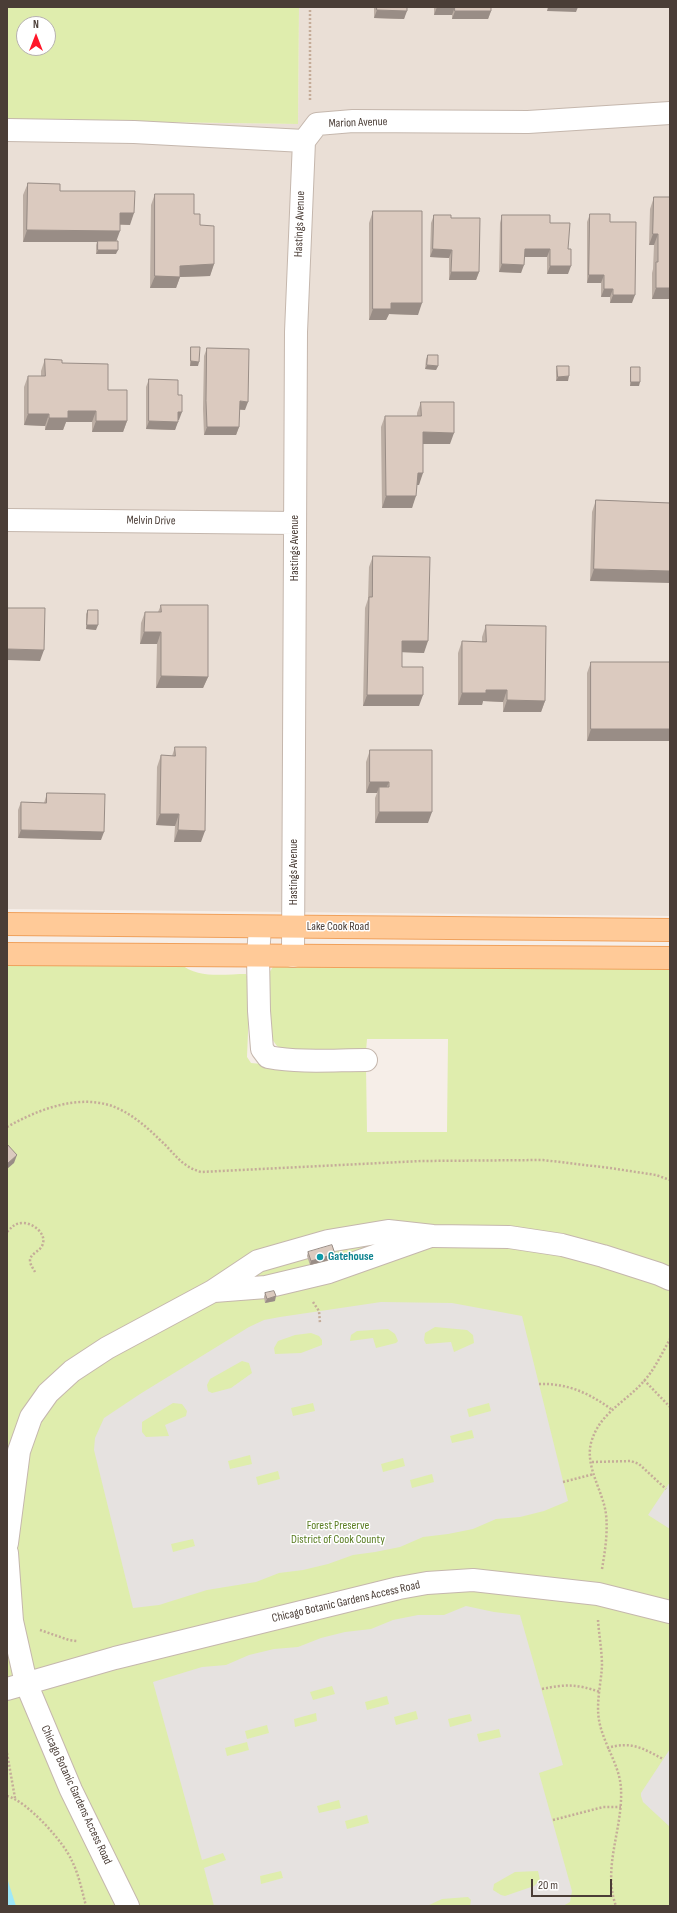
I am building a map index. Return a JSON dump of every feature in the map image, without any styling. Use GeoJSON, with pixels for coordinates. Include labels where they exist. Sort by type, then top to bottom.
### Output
{"type":"FeatureCollection","features":[{"type":"Feature","properties":{"kind":"main road","name":"Lake Cook Road"},"geometry":{"type":"LineString","coordinates":[[7,924],[670,930]]}},
{"type":"Feature","properties":{"kind":"main road"},"geometry":{"type":"LineString","coordinates":[[7,954],[670,958]]}},
{"type":"Feature","properties":{"kind":"street","name":"Marion Avenue"},"geometry":{"type":"LineString","coordinates":[[307,137],[317,124],[354,122],[528,122],[670,113]]}},
{"type":"Feature","properties":{"kind":"street"},"geometry":{"type":"LineString","coordinates":[[7,130],[307,137]]}},
{"type":"Feature","properties":{"kind":"street","name":"Hastings Avenue"},"geometry":{"type":"LineString","coordinates":[[293,956],[296,332],[307,137]]}},
{"type":"Feature","properties":{"kind":"street","name":"Melvin Drive"},"geometry":{"type":"LineString","coordinates":[[7,520],[295,523]]}},
{"type":"Feature","properties":{"kind":"street"},"geometry":{"type":"LineString","coordinates":[[260,927],[258,956],[262,1049],[268,1057],[284,1060],[314,1062],[366,1060]]}},
{"type":"Feature","properties":{"kind":"street"},"geometry":{"type":"LineString","coordinates":[[7,1543],[19,1451],[31,1417],[48,1393],[72,1372],[107,1348],[213,1291],[258,1261],[328,1241],[388,1231],[433,1236],[509,1237],[562,1245],[603,1256],[659,1274],[670,1280]]}},
{"type":"Feature","properties":{"kind":"street"},"geometry":{"type":"LineString","coordinates":[[213,1291],[266,1287],[322,1273],[381,1255],[433,1236]]}},
{"type":"Feature","properties":{"kind":"street","name":"Chicago Botanic Gardens Access Road"},"geometry":{"type":"LineString","coordinates":[[7,1553],[17,1686],[71,1790],[128,1906]]}},
{"type":"Feature","properties":{"kind":"street","name":"Chicago Botanic Gardens Access Road"},"geometry":{"type":"LineString","coordinates":[[17,1686],[115,1658],[399,1588],[427,1583],[473,1580],[551,1588],[598,1594],[670,1612]]}},
{"type":"Feature","properties":{"kind":"path"},"geometry":{"type":"LineString","coordinates":[[307,137],[310,7]]}},
{"type":"Feature","properties":{"kind":"path"},"geometry":{"type":"LineString","coordinates":[[7,1127],[38,1112],[53,1107],[78,1103],[95,1103],[111,1106],[125,1112],[152,1131],[189,1168],[201,1172],[421,1161],[542,1160],[656,1175],[670,1180]]}},
{"type":"Feature","properties":{"kind":"path"},"geometry":{"type":"LineString","coordinates":[[7,1232],[14,1225],[22,1223],[37,1228],[43,1241],[42,1246],[32,1255],[30,1259],[30,1264],[34,1272]]}},
{"type":"Feature","properties":{"kind":"path"},"geometry":{"type":"LineString","coordinates":[[601,1572],[606,1544],[606,1514],[594,1474],[591,1445],[594,1436],[611,1409],[644,1380],[670,1339]]}},
{"type":"Feature","properties":{"kind":"path"},"geometry":{"type":"LineString","coordinates":[[644,1380],[670,1407]]}},
{"type":"Feature","properties":{"kind":"path"},"geometry":{"type":"LineString","coordinates":[[539,1384],[569,1386],[581,1391],[611,1409]]}},
{"type":"Feature","properties":{"kind":"path"},"geometry":{"type":"LineString","coordinates":[[592,1462],[631,1461],[639,1464],[666,1489]]}},
{"type":"Feature","properties":{"kind":"path"},"geometry":{"type":"LineString","coordinates":[[563,1482],[594,1474]]}},
{"type":"Feature","properties":{"kind":"path"},"geometry":{"type":"LineString","coordinates":[[597,1614],[602,1664],[599,1718],[607,1748],[617,1771],[621,1788],[619,1829],[610,1878],[616,1906]]}},
{"type":"Feature","properties":{"kind":"path"},"geometry":{"type":"LineString","coordinates":[[34,1630],[47,1631],[69,1640],[83,1640]]}},
{"type":"Feature","properties":{"kind":"path"},"geometry":{"type":"LineString","coordinates":[[542,1689],[555,1686],[582,1686],[600,1692]]}},
{"type":"Feature","properties":{"kind":"path"},"geometry":{"type":"LineString","coordinates":[[607,1748],[619,1744],[636,1746],[663,1759]]}},
{"type":"Feature","properties":{"kind":"path"},"geometry":{"type":"LineString","coordinates":[[7,1752],[15,1798]]}},
{"type":"Feature","properties":{"kind":"path"},"geometry":{"type":"LineString","coordinates":[[7,1796],[15,1798],[45,1825],[67,1852],[72,1861],[86,1906]]}},
{"type":"Feature","properties":{"kind":"path"},"geometry":{"type":"LineString","coordinates":[[553,1820],[603,1807],[621,1807]]}},
{"type":"Feature","properties":{"kind":"shaded area"},"geometry":{"type":"Polygon","coordinates":[[[299,7],[670,7],[670,916],[7,909],[7,120],[298,124],[299,7]]]}},
{"type":"Feature","properties":{"kind":"shaded area"},"geometry":{"type":"Polygon","coordinates":[[[381,1302],[452,1303],[522,1316],[568,1501],[544,1511],[520,1517],[496,1519],[473,1529],[423,1537],[400,1547],[353,1555],[328,1564],[303,1570],[279,1573],[256,1582],[207,1590],[159,1605],[133,1608],[94,1450],[95,1438],[104,1418],[249,1327],[264,1320],[381,1302]],[[435,1327],[425,1333],[424,1340],[426,1344],[451,1342],[454,1352],[474,1343],[473,1335],[467,1330],[435,1327]],[[388,1329],[357,1331],[351,1335],[350,1341],[373,1338],[376,1348],[396,1343],[398,1341],[395,1334],[388,1329]],[[311,1333],[295,1335],[278,1341],[274,1348],[275,1354],[301,1353],[322,1345],[322,1340],[319,1336],[311,1333]],[[242,1361],[210,1379],[207,1385],[208,1391],[212,1393],[231,1388],[252,1373],[249,1363],[242,1361]],[[173,1403],[142,1422],[142,1432],[146,1437],[169,1436],[165,1425],[186,1416],[187,1411],[182,1404],[173,1403]],[[313,1403],[291,1408],[293,1416],[315,1411],[313,1403]],[[489,1403],[467,1409],[469,1417],[491,1411],[489,1403]],[[472,1430],[450,1436],[452,1443],[474,1438],[472,1430]],[[250,1455],[228,1461],[230,1469],[252,1464],[250,1455]],[[403,1458],[381,1464],[383,1472],[405,1466],[403,1458]],[[278,1471],[256,1477],[258,1485],[280,1479],[278,1471]],[[432,1474],[410,1480],[412,1488],[434,1482],[432,1474]],[[193,1539],[171,1544],[173,1552],[195,1546],[193,1539]]]}},
{"type":"Feature","properties":{"kind":"shaded area"},"geometry":{"type":"Polygon","coordinates":[[[670,1482],[670,1529],[648,1515],[670,1482]]]}},
{"type":"Feature","properties":{"kind":"shaded area"},"geometry":{"type":"Polygon","coordinates":[[[466,1606],[494,1612],[520,1615],[563,1765],[539,1773],[572,1891],[570,1902],[563,1906],[470,1906],[471,1900],[468,1897],[442,1899],[427,1906],[214,1906],[204,1868],[226,1860],[223,1853],[202,1860],[153,1682],[202,1667],[226,1665],[249,1655],[274,1649],[298,1647],[321,1638],[345,1632],[371,1629],[393,1620],[418,1615],[444,1615],[466,1606]],[[332,1686],[310,1692],[313,1700],[335,1694],[332,1686]],[[387,1696],[365,1702],[367,1710],[389,1704],[387,1696]],[[416,1711],[394,1717],[396,1725],[418,1719],[416,1711]],[[316,1713],[294,1719],[295,1727],[317,1721],[316,1713]],[[470,1714],[448,1719],[450,1727],[472,1721],[470,1714]],[[267,1725],[245,1731],[247,1739],[269,1733],[267,1725]],[[499,1729],[477,1734],[479,1742],[501,1737],[499,1729]],[[247,1742],[225,1748],[227,1756],[249,1750],[247,1742]],[[339,1800],[317,1806],[319,1813],[341,1808],[339,1800]],[[367,1815],[345,1821],[347,1829],[369,1823],[367,1815]],[[281,1871],[260,1876],[261,1884],[283,1878],[281,1871]],[[538,1871],[515,1872],[494,1884],[493,1890],[505,1896],[534,1886],[540,1880],[538,1871]]]}},
{"type":"Feature","properties":{"kind":"shaded area"},"geometry":{"type":"Polygon","coordinates":[[[670,1749],[670,1827],[643,1802],[641,1793],[670,1749]]]}},
{"type":"Feature","properties":{"kind":"green space"},"geometry":{"type":"Polygon","coordinates":[[[7,7],[299,7],[298,124],[7,120],[7,7]]]}},
{"type":"Feature","properties":{"kind":"green space","name":"Forest Preserve District of Cook County"},"geometry":{"type":"Polygon","coordinates":[[[7,962],[181,964],[188,969],[203,974],[246,974],[250,984],[247,1057],[251,1063],[284,1066],[366,1066],[367,1132],[447,1132],[448,1039],[367,1039],[366,1051],[294,1055],[277,1046],[266,1031],[269,973],[274,965],[670,969],[670,1906],[7,1906],[7,962]]]}},
{"type":"Feature","properties":{"kind":"water"},"geometry":{"type":"Polygon","coordinates":[[[7,1878],[16,1906],[7,1906],[7,1878]]]}},
{"type":"Feature","properties":{"kind":"building"},"geometry":{"type":"Polygon","coordinates":[[[377,7],[407,7],[407,11],[377,10],[377,7]]]}},
{"type":"Feature","properties":{"kind":"building"},"geometry":{"type":"Polygon","coordinates":[[[455,7],[491,7],[491,11],[455,11],[455,7]]]}},
{"type":"Feature","properties":{"kind":"building"},"geometry":{"type":"Polygon","coordinates":[[[28,183],[60,184],[60,191],[135,191],[134,213],[120,213],[120,231],[27,230],[28,183]]]}},
{"type":"Feature","properties":{"kind":"building"},"geometry":{"type":"Polygon","coordinates":[[[155,194],[194,194],[194,214],[200,214],[200,225],[214,226],[214,264],[180,266],[180,277],[155,276],[155,194]]]}},
{"type":"Feature","properties":{"kind":"building"},"geometry":{"type":"Polygon","coordinates":[[[654,197],[670,197],[670,288],[656,288],[658,234],[653,234],[654,197]]]}},
{"type":"Feature","properties":{"kind":"building"},"geometry":{"type":"Polygon","coordinates":[[[373,211],[422,211],[422,303],[391,303],[391,309],[373,309],[373,211]]]}},
{"type":"Feature","properties":{"kind":"building"},"geometry":{"type":"Polygon","coordinates":[[[590,214],[610,214],[610,222],[636,222],[635,295],[613,295],[613,289],[604,289],[604,275],[589,275],[590,214]]]}},
{"type":"Feature","properties":{"kind":"building"},"geometry":{"type":"Polygon","coordinates":[[[434,215],[451,215],[451,218],[480,218],[479,272],[451,272],[452,250],[433,249],[434,215]]]}},
{"type":"Feature","properties":{"kind":"building"},"geometry":{"type":"Polygon","coordinates":[[[502,215],[550,215],[550,223],[570,223],[568,249],[571,249],[571,266],[550,266],[550,249],[525,249],[524,265],[502,264],[502,215]]]}},
{"type":"Feature","properties":{"kind":"building"},"geometry":{"type":"Polygon","coordinates":[[[98,241],[118,241],[118,250],[98,250],[98,241]]]}},
{"type":"Feature","properties":{"kind":"building"},"geometry":{"type":"Polygon","coordinates":[[[191,347],[200,347],[199,362],[191,361],[191,347]]]}},
{"type":"Feature","properties":{"kind":"building"},"geometry":{"type":"Polygon","coordinates":[[[207,348],[249,349],[248,402],[240,401],[239,427],[207,427],[207,348]]]}},
{"type":"Feature","properties":{"kind":"building"},"geometry":{"type":"Polygon","coordinates":[[[428,355],[438,355],[438,366],[427,365],[428,355]]]}},
{"type":"Feature","properties":{"kind":"building"},"geometry":{"type":"Polygon","coordinates":[[[45,359],[62,360],[62,363],[108,364],[108,390],[127,390],[127,421],[96,421],[96,411],[68,411],[68,418],[49,418],[49,414],[28,414],[28,376],[45,376],[45,359]]]}},
{"type":"Feature","properties":{"kind":"building"},"geometry":{"type":"Polygon","coordinates":[[[557,366],[569,366],[569,376],[558,377],[557,366]]]}},
{"type":"Feature","properties":{"kind":"building"},"geometry":{"type":"Polygon","coordinates":[[[631,367],[640,367],[640,382],[631,382],[631,367]]]}},
{"type":"Feature","properties":{"kind":"building"},"geometry":{"type":"Polygon","coordinates":[[[149,379],[178,380],[178,395],[182,395],[182,412],[178,412],[178,422],[149,421],[149,379]]]}},
{"type":"Feature","properties":{"kind":"building"},"geometry":{"type":"Polygon","coordinates":[[[421,402],[454,402],[454,433],[423,432],[423,473],[418,473],[416,496],[386,496],[385,416],[421,416],[421,402]]]}},
{"type":"Feature","properties":{"kind":"building"},"geometry":{"type":"Polygon","coordinates":[[[596,500],[670,503],[670,571],[594,569],[596,500]]]}},
{"type":"Feature","properties":{"kind":"building"},"geometry":{"type":"Polygon","coordinates":[[[373,556],[430,557],[428,641],[402,641],[402,667],[423,667],[423,695],[367,695],[369,597],[372,597],[373,556]]]}},
{"type":"Feature","properties":{"kind":"building"},"geometry":{"type":"Polygon","coordinates":[[[161,605],[208,605],[208,677],[161,676],[161,632],[144,632],[145,612],[161,612],[161,605]]]}},
{"type":"Feature","properties":{"kind":"building"},"geometry":{"type":"Polygon","coordinates":[[[7,608],[45,608],[44,650],[7,649],[7,608]]]}},
{"type":"Feature","properties":{"kind":"building"},"geometry":{"type":"Polygon","coordinates":[[[88,610],[98,610],[98,625],[87,625],[88,610]]]}},
{"type":"Feature","properties":{"kind":"building"},"geometry":{"type":"Polygon","coordinates":[[[486,625],[546,626],[545,701],[507,700],[507,690],[486,690],[486,693],[462,693],[462,641],[486,642],[486,625]]]}},
{"type":"Feature","properties":{"kind":"building"},"geometry":{"type":"Polygon","coordinates":[[[591,662],[670,662],[670,729],[591,729],[591,662]]]}},
{"type":"Feature","properties":{"kind":"building"},"geometry":{"type":"Polygon","coordinates":[[[175,747],[206,747],[205,831],[178,830],[179,814],[160,814],[161,755],[175,756],[175,747]]]}},
{"type":"Feature","properties":{"kind":"building"},"geometry":{"type":"Polygon","coordinates":[[[370,750],[432,750],[432,812],[379,812],[379,787],[389,787],[389,782],[370,782],[370,750]]]}},
{"type":"Feature","properties":{"kind":"building"},"geometry":{"type":"Polygon","coordinates":[[[47,793],[105,794],[104,832],[21,830],[21,802],[46,803],[47,793]]]}},
{"type":"Feature","properties":{"kind":"building"},"geometry":{"type":"Polygon","coordinates":[[[7,1144],[17,1155],[7,1164],[7,1144]]]}},
{"type":"Feature","properties":{"kind":"building"},"geometry":{"type":"Polygon","coordinates":[[[332,1245],[335,1254],[311,1261],[308,1252],[332,1245]]]}},
{"type":"Feature","properties":{"kind":"building"},"geometry":{"type":"Polygon","coordinates":[[[274,1291],[276,1296],[267,1299],[265,1293],[274,1291]]]}},
{"type":"Feature","properties":{"kind":"place","name":"Gatehouse"},"geometry":{"type":"Point","coordinates":[320,1257]}}]}
